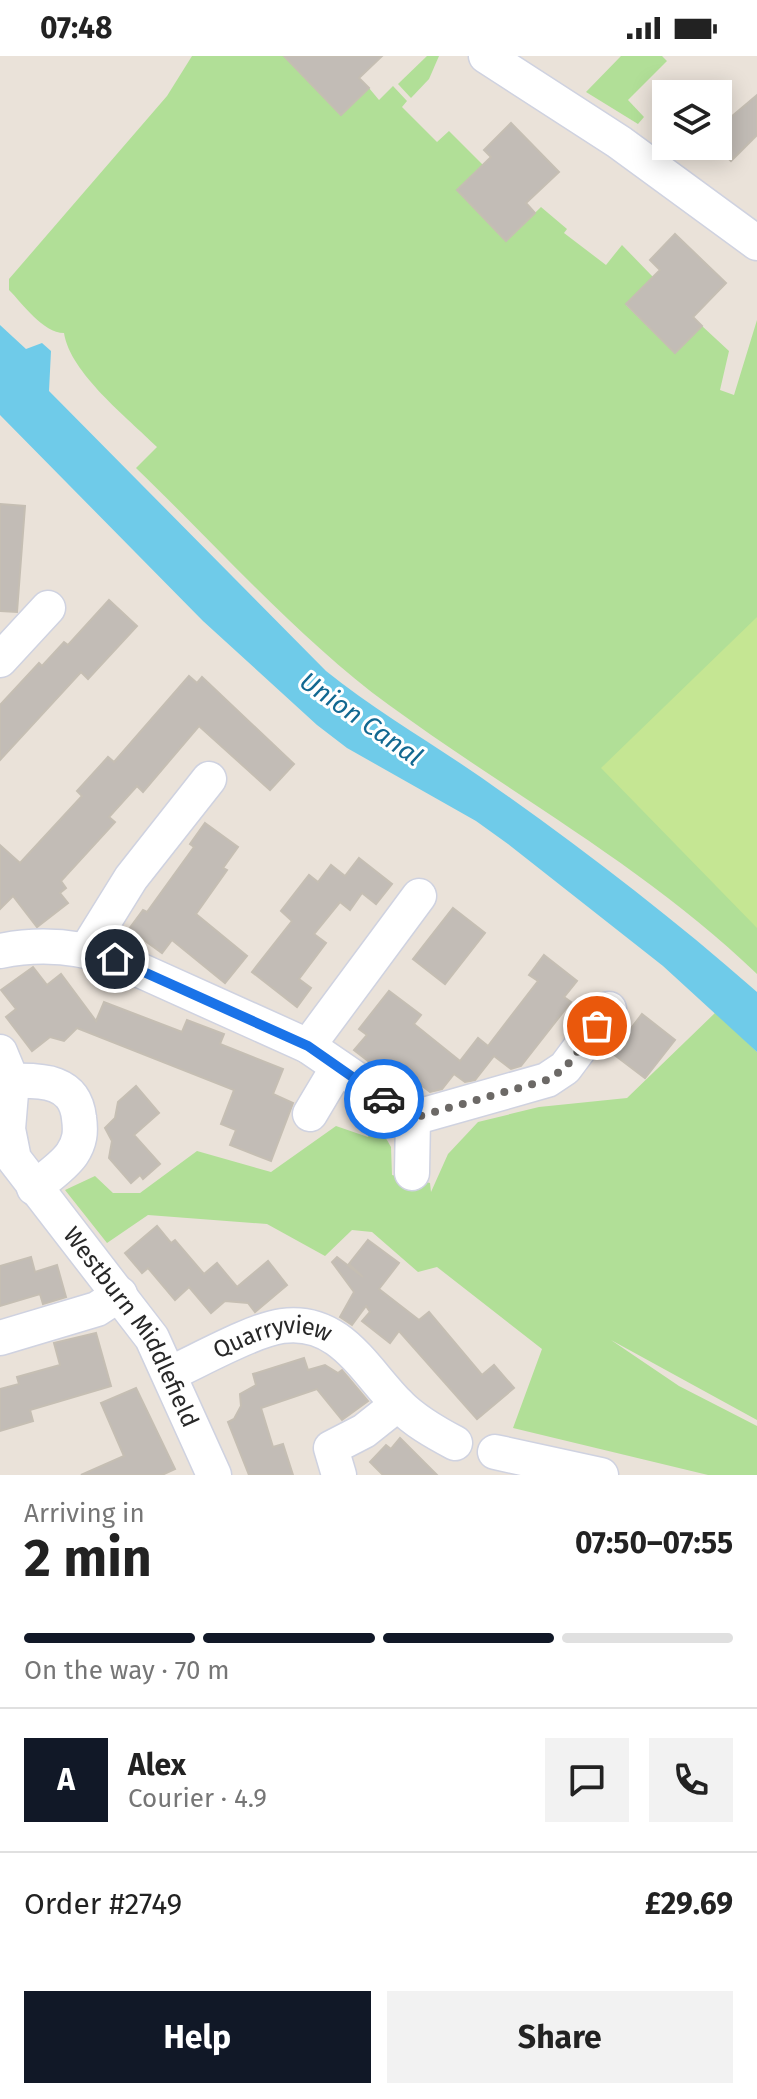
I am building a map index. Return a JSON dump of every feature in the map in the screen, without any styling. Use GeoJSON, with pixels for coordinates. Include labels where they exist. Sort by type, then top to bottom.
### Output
{"type":"FeatureCollection","features":[{"type":"Feature","properties":{"kind":"street"},"geometry":{"type":"LineString","coordinates":[[486,56],[619,142],[757,243]]}},
{"type":"Feature","properties":{"kind":"street"},"geometry":{"type":"LineString","coordinates":[[0,660],[48,608]]}},
{"type":"Feature","properties":{"kind":"street"},"geometry":{"type":"LineString","coordinates":[[87,949],[131,878],[209,779]]}},
{"type":"Feature","properties":{"kind":"street"},"geometry":{"type":"LineString","coordinates":[[308,1046],[419,896]]}},
{"type":"Feature","properties":{"kind":"street"},"geometry":{"type":"LineString","coordinates":[[0,951],[19,947],[87,949],[308,1046],[413,1118]]}},
{"type":"Feature","properties":{"kind":"street"},"geometry":{"type":"LineString","coordinates":[[413,1118],[547,1080],[592,1048],[609,1009]]}},
{"type":"Feature","properties":{"kind":"street","name":"Westburn Middlefield"},"geometry":{"type":"LineString","coordinates":[[34,1188],[71,1157],[82,1134],[78,1106],[66,1089],[6,1066],[8,1129],[14,1159],[34,1188],[152,1338],[214,1475]]}},
{"type":"Feature","properties":{"kind":"street"},"geometry":{"type":"LineString","coordinates":[[310,1114],[338,1067]]}},
{"type":"Feature","properties":{"kind":"street"},"geometry":{"type":"LineString","coordinates":[[412,1173],[413,1118]]}},
{"type":"Feature","properties":{"kind":"street"},"geometry":{"type":"LineString","coordinates":[[0,1338],[97,1309],[120,1294]]}},
{"type":"Feature","properties":{"kind":"street","name":"Quarryview"},"geometry":{"type":"LineString","coordinates":[[169,1374],[281,1325],[316,1327],[337,1336],[398,1404],[427,1429],[455,1443]]}},
{"type":"Feature","properties":{"kind":"street"},"geometry":{"type":"LineString","coordinates":[[339,1475],[331,1448],[364,1431],[398,1404]]}},
{"type":"Feature","properties":{"kind":"street"},"geometry":{"type":"LineString","coordinates":[[495,1452],[601,1475]]}},
{"type":"Feature","properties":{"kind":"green space"},"geometry":{"type":"Polygon","coordinates":[[[192,56],[303,56],[341,114],[369,88],[379,100],[393,86],[407,101],[402,107],[437,142],[449,131],[483,165],[457,190],[507,240],[541,207],[567,229],[564,233],[606,265],[622,245],[653,277],[626,305],[675,353],[702,326],[729,351],[720,390],[734,395],[757,320],[757,974],[670,899],[389,705],[324,652],[136,468],[157,447],[88,379],[77,364],[64,333],[41,323],[9,290],[9,279],[167,96],[192,56]]]}},
{"type":"Feature","properties":{"kind":"green space"},"geometry":{"type":"Polygon","coordinates":[[[427,56],[439,56],[429,79],[411,98],[398,84],[427,56]]]}},
{"type":"Feature","properties":{"kind":"green space"},"geometry":{"type":"Polygon","coordinates":[[[621,56],[662,56],[667,61],[628,100],[644,117],[638,124],[586,92],[621,56]]]}},
{"type":"Feature","properties":{"kind":"green space"},"geometry":{"type":"Polygon","coordinates":[[[757,617],[757,928],[601,768],[757,617]]]}},
{"type":"Feature","properties":{"kind":"green space"},"geometry":{"type":"Polygon","coordinates":[[[716,1012],[757,1052],[757,1420],[611,1340],[679,1386],[757,1426],[757,1475],[708,1475],[513,1428],[542,1349],[437,1267],[418,1272],[372,1232],[352,1230],[325,1256],[267,1224],[148,1215],[107,1243],[65,1190],[95,1176],[113,1193],[140,1193],[197,1151],[271,1172],[336,1126],[368,1137],[376,1121],[391,1147],[392,1175],[430,1183],[431,1192],[448,1154],[478,1122],[539,1107],[627,1098],[716,1012]]]}},
{"type":"Feature","properties":{"kind":"water","name":"Union Canal"},"geometry":{"type":"Polygon","coordinates":[[[0,325],[26,349],[42,343],[51,351],[49,391],[326,671],[588,855],[757,992],[757,1052],[663,966],[508,844],[476,821],[347,748],[317,725],[203,621],[0,415],[0,325]]]}},
{"type":"Feature","properties":{"kind":"building"},"geometry":{"type":"Polygon","coordinates":[[[284,56],[382,56],[359,78],[369,88],[341,115],[284,56]]]}},
{"type":"Feature","properties":{"kind":"building"},"geometry":{"type":"Polygon","coordinates":[[[757,95],[757,135],[732,160],[732,116],[757,95]]]}},
{"type":"Feature","properties":{"kind":"building"},"geometry":{"type":"Polygon","coordinates":[[[511,123],[559,172],[526,203],[535,213],[506,241],[457,190],[491,157],[484,150],[511,123]]]}},
{"type":"Feature","properties":{"kind":"building"},"geometry":{"type":"Polygon","coordinates":[[[675,234],[726,283],[693,317],[702,326],[675,353],[626,304],[660,270],[650,260],[675,234]]]}},
{"type":"Feature","properties":{"kind":"building"},"geometry":{"type":"Polygon","coordinates":[[[0,504],[25,506],[17,612],[0,611],[0,504]]]}},
{"type":"Feature","properties":{"kind":"building"},"geometry":{"type":"Polygon","coordinates":[[[109,600],[137,626],[88,679],[81,672],[0,760],[0,705],[39,663],[42,666],[64,642],[68,645],[109,600]]]}},
{"type":"Feature","properties":{"kind":"building"},"geometry":{"type":"Polygon","coordinates":[[[189,676],[197,683],[202,677],[294,764],[270,790],[199,726],[143,792],[137,786],[109,817],[115,822],[61,881],[66,888],[60,893],[68,903],[37,927],[13,896],[0,909],[0,845],[20,863],[82,796],[77,791],[108,757],[114,762],[189,676]]]}},
{"type":"Feature","properties":{"kind":"building"},"geometry":{"type":"Polygon","coordinates":[[[205,823],[238,847],[223,868],[227,870],[196,914],[247,956],[225,983],[172,940],[162,953],[129,929],[143,910],[147,912],[194,847],[190,844],[205,823]]]}},
{"type":"Feature","properties":{"kind":"building"},"geometry":{"type":"Polygon","coordinates":[[[359,858],[392,884],[376,904],[362,893],[350,910],[340,902],[314,934],[326,943],[299,979],[311,988],[297,1007],[252,972],[292,921],[281,911],[309,875],[318,882],[331,865],[345,876],[359,858]]]}},
{"type":"Feature","properties":{"kind":"building"},"geometry":{"type":"Polygon","coordinates":[[[453,908],[485,933],[445,984],[413,959],[453,908]]]}},
{"type":"Feature","properties":{"kind":"building"},"geometry":{"type":"Polygon","coordinates":[[[544,955],[577,981],[564,997],[571,1002],[521,1066],[511,1069],[494,1056],[475,1080],[465,1082],[454,1074],[442,1089],[430,1092],[393,1063],[385,1074],[354,1050],[367,1035],[359,1029],[389,991],[421,1015],[414,1024],[460,1061],[478,1038],[488,1046],[538,981],[529,975],[544,955]]]}},
{"type":"Feature","properties":{"kind":"building"},"geometry":{"type":"Polygon","coordinates":[[[33,967],[47,985],[61,974],[96,1021],[104,1002],[182,1032],[187,1020],[224,1034],[220,1044],[283,1069],[273,1094],[293,1103],[271,1161],[230,1145],[236,1130],[221,1124],[234,1090],[77,1028],[64,1041],[50,1037],[32,1051],[6,1017],[16,1009],[1,990],[33,967]]]}},
{"type":"Feature","properties":{"kind":"building"},"geometry":{"type":"Polygon","coordinates":[[[642,1014],[675,1040],[645,1078],[612,1053],[642,1014]]]}},
{"type":"Feature","properties":{"kind":"building"},"geometry":{"type":"Polygon","coordinates":[[[136,1086],[159,1113],[134,1135],[160,1164],[143,1179],[140,1175],[131,1183],[109,1158],[112,1141],[105,1128],[115,1118],[118,1102],[136,1086]]]}},
{"type":"Feature","properties":{"kind":"building"},"geometry":{"type":"Polygon","coordinates":[[[157,1226],[171,1243],[175,1240],[204,1274],[217,1263],[237,1287],[268,1261],[287,1285],[255,1312],[248,1303],[225,1301],[211,1313],[189,1287],[175,1300],[148,1268],[142,1273],[125,1253],[157,1226]]]}},
{"type":"Feature","properties":{"kind":"building"},"geometry":{"type":"Polygon","coordinates":[[[368,1240],[399,1263],[379,1289],[419,1320],[429,1312],[482,1375],[494,1365],[514,1388],[477,1419],[399,1331],[390,1343],[362,1321],[370,1312],[366,1306],[352,1325],[340,1317],[354,1292],[332,1262],[337,1257],[363,1277],[349,1264],[368,1240]]]}},
{"type":"Feature","properties":{"kind":"building"},"geometry":{"type":"Polygon","coordinates":[[[31,1257],[35,1272],[57,1265],[66,1297],[43,1304],[40,1294],[0,1306],[0,1266],[31,1257]]]}},
{"type":"Feature","properties":{"kind":"building"},"geometry":{"type":"Polygon","coordinates":[[[96,1333],[111,1386],[30,1410],[33,1421],[0,1431],[0,1389],[19,1384],[17,1377],[60,1365],[54,1343],[96,1333]]]}},
{"type":"Feature","properties":{"kind":"building"},"geometry":{"type":"Polygon","coordinates":[[[304,1358],[308,1370],[325,1365],[338,1373],[342,1370],[368,1401],[342,1420],[317,1389],[261,1408],[273,1447],[283,1444],[293,1475],[249,1475],[228,1422],[234,1419],[241,1406],[240,1394],[256,1385],[253,1374],[304,1358]]]}},
{"type":"Feature","properties":{"kind":"building"},"geometry":{"type":"Polygon","coordinates":[[[136,1388],[175,1469],[162,1475],[81,1475],[124,1456],[101,1403],[136,1388]]]}},
{"type":"Feature","properties":{"kind":"building"},"geometry":{"type":"Polygon","coordinates":[[[400,1438],[437,1475],[383,1475],[370,1462],[386,1445],[391,1449],[400,1438]]]}},
{"type":"Feature","properties":{"kind":"way so far"},"geometry":{"type":"LineString","coordinates":[[384,1099],[413,1118],[547,1080],[565,1068],[597,1026]]}},
{"type":"Feature","properties":{"kind":"route"},"geometry":{"type":"LineString","coordinates":[[115,959],[308,1046],[384,1099]]}}]}
